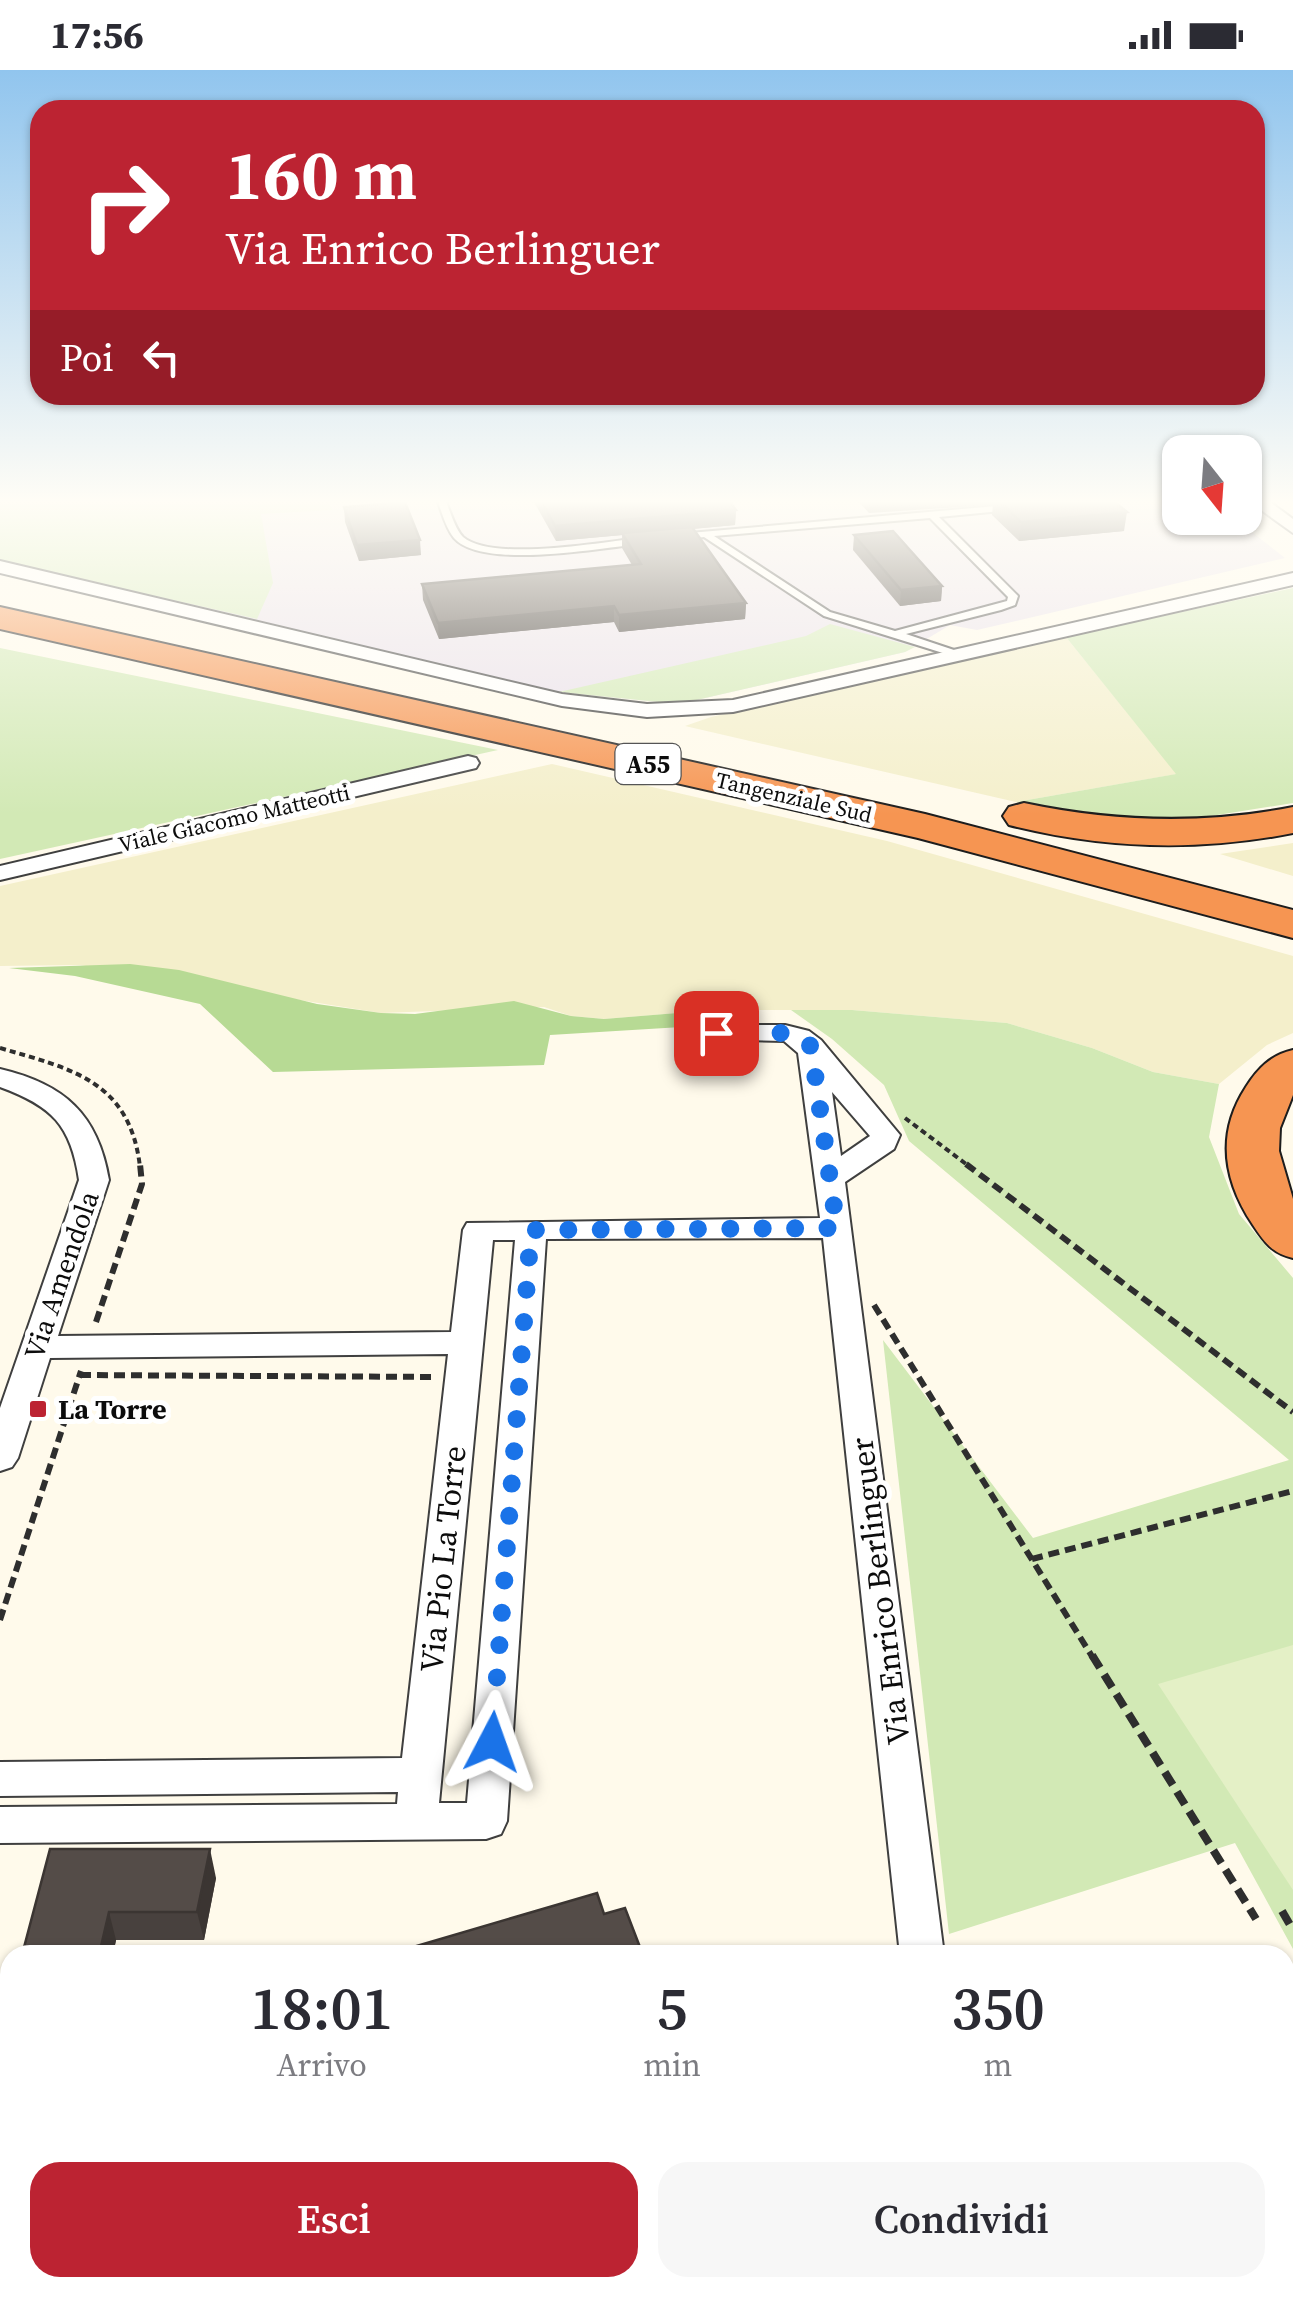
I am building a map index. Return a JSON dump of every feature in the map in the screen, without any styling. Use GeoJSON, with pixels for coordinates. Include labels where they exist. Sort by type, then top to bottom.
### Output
{"type":"FeatureCollection","features":[{"type":"Feature","properties":{"kind":"highway","name":"Tangenziale Sud"},"geometry":{"type":"LineString","coordinates":[[32,606],[765,767],[1293,898]]}},
{"type":"Feature","properties":{"kind":"highway","name":"Tangenziale Sud"},"geometry":{"type":"LineString","coordinates":[[0,618],[925,827],[1293,924]]}},
{"type":"Feature","properties":{"kind":"highway"},"geometry":{"type":"LineString","coordinates":[[765,767],[906,788],[1058,824],[1132,834],[1208,833],[1293,820]]}},
{"type":"Feature","properties":{"kind":"highway"},"geometry":{"type":"LineString","coordinates":[[1293,1064],[1256,1108],[1251,1152],[1266,1202],[1293,1240]]}},
{"type":"Feature","properties":{"kind":"street"},"geometry":{"type":"LineString","coordinates":[[164,606],[562,700],[625,710],[709,710],[1177,606]]}},
{"type":"Feature","properties":{"kind":"street","name":"Viale Giacomo Matteotti"},"geometry":{"type":"LineString","coordinates":[[0,873],[468,763]]}},
{"type":"Feature","properties":{"kind":"street"},"geometry":{"type":"LineString","coordinates":[[716,1033],[785,1033],[811,1046],[885,1135],[884,1143],[842,1168],[830,1180]]}},
{"type":"Feature","properties":{"kind":"street","name":"Via Enrico Berlinguer"},"geometry":{"type":"LineString","coordinates":[[811,1046],[845,1293],[921,1945]]}},
{"type":"Feature","properties":{"kind":"street","name":"Via Amendola"},"geometry":{"type":"LineString","coordinates":[[0,1077],[56,1104],[81,1126],[92,1152],[94,1180],[0,1458]]}},
{"type":"Feature","properties":{"kind":"street"},"geometry":{"type":"LineString","coordinates":[[820,1110],[835,1100],[860,1106]]}},
{"type":"Feature","properties":{"kind":"street"},"geometry":{"type":"LineString","coordinates":[[531,1230],[837,1228]]}},
{"type":"Feature","properties":{"kind":"street","name":"Via Pio La Torre"},"geometry":{"type":"LineString","coordinates":[[0,1825],[416,1822],[486,1821],[531,1230],[478,1230],[416,1822]]}},
{"type":"Feature","properties":{"kind":"street"},"geometry":{"type":"LineString","coordinates":[[38,1347],[464,1360]]}},
{"type":"Feature","properties":{"kind":"street"},"geometry":{"type":"LineString","coordinates":[[0,1779],[421,1775]]}},
{"type":"Feature","properties":{"kind":"lane"},"geometry":{"type":"LineString","coordinates":[[815,606],[827,614],[958,655]]}},
{"type":"Feature","properties":{"kind":"lane"},"geometry":{"type":"LineString","coordinates":[[895,634],[1001,606]]}},
{"type":"Feature","properties":{"kind":"path"},"geometry":{"type":"LineString","coordinates":[[900,1115],[1293,1412]]}},
{"type":"Feature","properties":{"kind":"path"},"geometry":{"type":"LineString","coordinates":[[845,1293],[870,1298],[1256,1919]]}},
{"type":"Feature","properties":{"kind":"path"},"geometry":{"type":"LineString","coordinates":[[80,1375],[464,1360]]}},
{"type":"Feature","properties":{"kind":"path"},"geometry":{"type":"LineString","coordinates":[[1032,1559],[1293,1491]]}},
{"type":"Feature","properties":{"kind":"path"},"geometry":{"type":"LineString","coordinates":[[1282,1911],[1293,1930]]}},
{"type":"Feature","properties":{"kind":"shaded area"},"geometry":{"type":"Polygon","coordinates":[[[192,606],[1080,606],[977,630],[950,625],[905,652],[679,704],[559,692],[192,606]]]}},
{"type":"Feature","properties":{"kind":"shaded area"},"geometry":{"type":"Polygon","coordinates":[[[1066,637],[1177,774],[1016,802],[685,726],[711,717],[1066,637]]]}},
{"type":"Feature","properties":{"kind":"shaded area"},"geometry":{"type":"Polygon","coordinates":[[[552,764],[887,841],[1293,956],[1293,1033],[1267,1045],[1219,1084],[1153,1072],[1092,1048],[1007,1023],[852,1010],[714,1010],[604,1019],[571,1016],[544,1007],[381,1013],[80,965],[0,966],[0,886],[552,764]]]}},
{"type":"Feature","properties":{"kind":"shaded area"},"geometry":{"type":"Polygon","coordinates":[[[1293,843],[1293,876],[1220,854],[1293,843]]]}},
{"type":"Feature","properties":{"kind":"green space"},"geometry":{"type":"Polygon","coordinates":[[[199,606],[263,606],[257,619],[199,606]]]}},
{"type":"Feature","properties":{"kind":"green space"},"geometry":{"type":"Polygon","coordinates":[[[1210,606],[1293,606],[1293,803],[1167,823],[1016,802],[1176,774],[1066,637],[1210,606]]]}},
{"type":"Feature","properties":{"kind":"green space"},"geometry":{"type":"Polygon","coordinates":[[[830,624],[915,647],[679,704],[559,692],[806,636],[830,624]]]}},
{"type":"Feature","properties":{"kind":"green space"},"geometry":{"type":"Polygon","coordinates":[[[0,648],[498,750],[0,859],[0,648]]]}},
{"type":"Feature","properties":{"kind":"green space"},"geometry":{"type":"Polygon","coordinates":[[[130,964],[179,970],[317,1004],[381,1013],[415,1014],[514,1001],[571,1016],[604,1019],[714,1010],[698,1026],[550,1035],[544,1065],[273,1072],[200,1004],[75,976],[9,968],[130,964]]]}},
{"type":"Feature","properties":{"kind":"green space"},"geometry":{"type":"Polygon","coordinates":[[[791,1010],[852,1010],[1007,1023],[1092,1048],[1153,1072],[1219,1084],[1209,1137],[1239,1214],[1293,1278],[1293,1945],[1235,1843],[949,1934],[883,1340],[1033,1538],[1289,1460],[909,1141],[884,1085],[832,1039],[791,1010]]]}},
{"type":"Feature","properties":{"kind":"green space"},"geometry":{"type":"Polygon","coordinates":[[[1293,1645],[1293,1890],[1158,1684],[1293,1645]]]}},
{"type":"Feature","properties":{"kind":"building"},"geometry":{"type":"Polygon","coordinates":[[[431,606],[715,606],[619,615],[614,606],[438,623],[431,606]]]}},
{"type":"Feature","properties":{"kind":"building"},"geometry":{"type":"Polygon","coordinates":[[[50,1849],[210,1849],[197,1912],[109,1912],[101,1945],[25,1945],[50,1849]]]}},
{"type":"Feature","properties":{"kind":"building"},"geometry":{"type":"Polygon","coordinates":[[[597,1893],[604,1914],[625,1908],[639,1945],[420,1945],[597,1893]]]}},
{"type":"Feature","properties":{"kind":"place","name":"La Torre"},"geometry":{"type":"Point","coordinates":[38,1409]}},
{"type":"Feature","properties":{"kind":"route"},"geometry":{"type":"LineString","coordinates":[[492,1742],[531,1230],[837,1228],[811,1046],[800,1037],[785,1033],[716,1033]]}}]}
